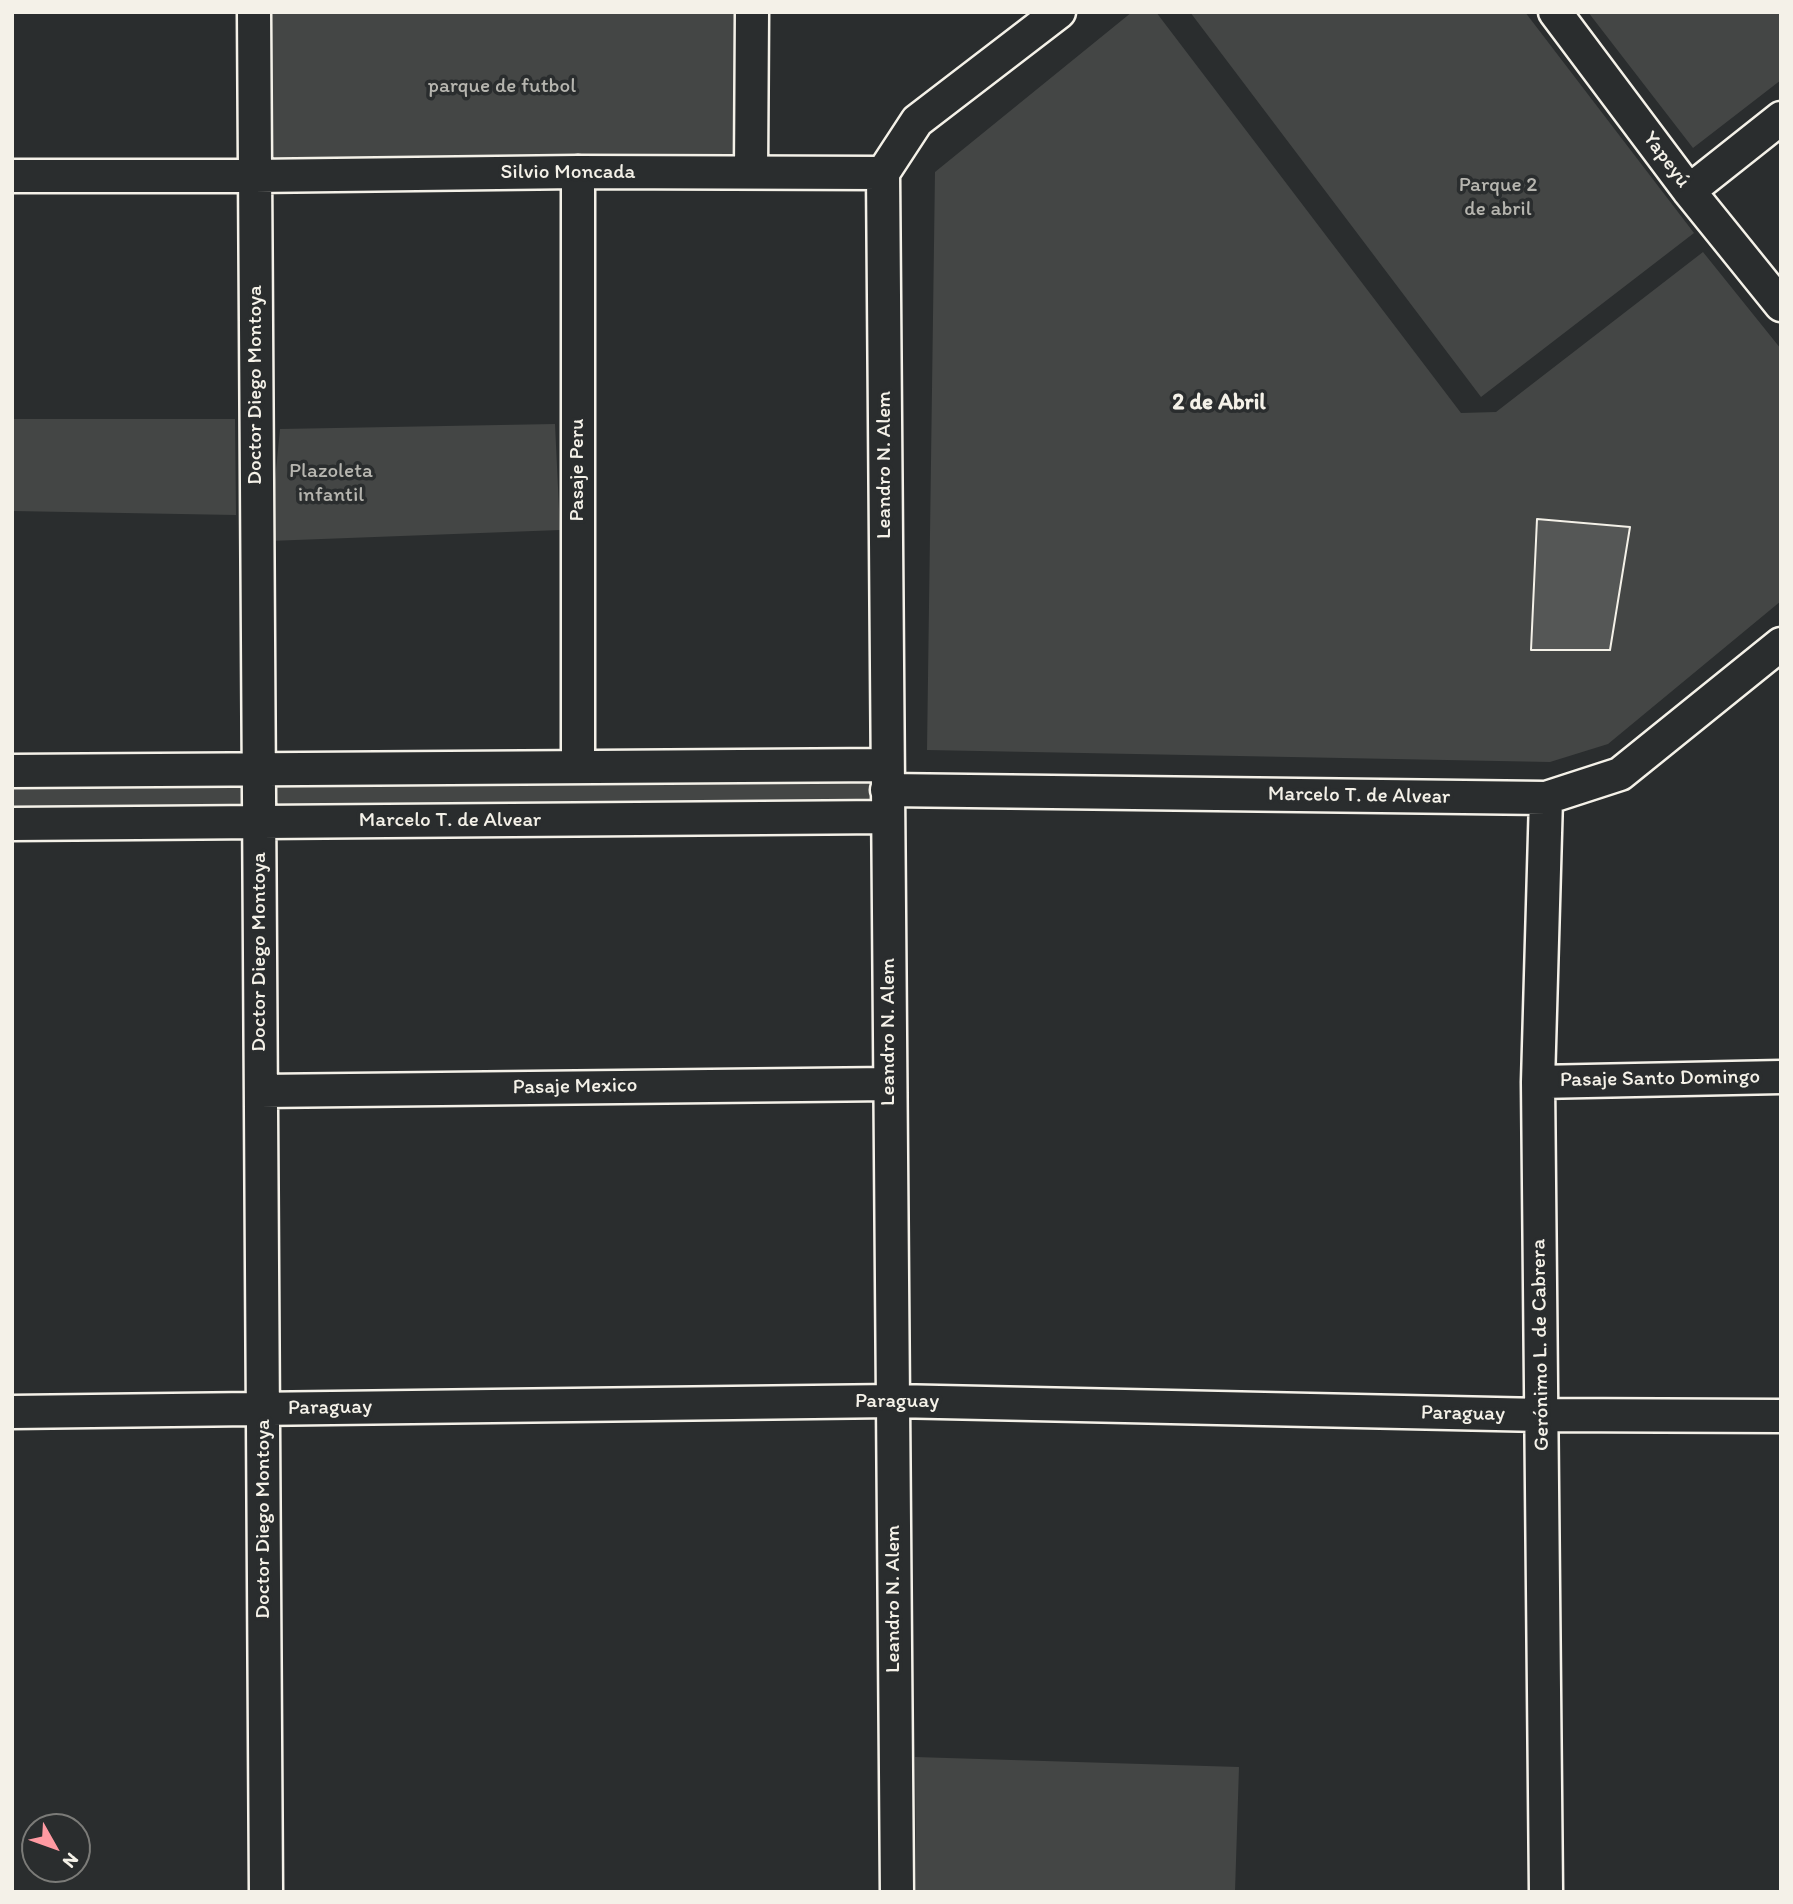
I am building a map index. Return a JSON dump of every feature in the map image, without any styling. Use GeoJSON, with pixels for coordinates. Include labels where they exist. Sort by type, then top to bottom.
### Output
{"type":"FeatureCollection","features":[{"type":"Feature","properties":{"kind":"street","name":"Doctor Diego Montoya"},"geometry":{"type":"LineString","coordinates":[[254,12],[266,1892]]}},
{"type":"Feature","properties":{"kind":"street"},"geometry":{"type":"LineString","coordinates":[[751,12],[751,172]]}},
{"type":"Feature","properties":{"kind":"street"},"geometry":{"type":"LineString","coordinates":[[883,173],[917,121],[1059,12]]}},
{"type":"Feature","properties":{"kind":"street","name":"Yapeyú"},"geometry":{"type":"LineString","coordinates":[[1555,12],[1689,191],[1781,306]]}},
{"type":"Feature","properties":{"kind":"street"},"geometry":{"type":"LineString","coordinates":[[1689,191],[1781,118]]}},
{"type":"Feature","properties":{"kind":"street","name":"Pasaje Peru"},"geometry":{"type":"LineString","coordinates":[[578,172],[578,767]]}},
{"type":"Feature","properties":{"kind":"street","name":"Silvio Moncada"},"geometry":{"type":"LineString","coordinates":[[12,176],[883,173]]}},
{"type":"Feature","properties":{"kind":"street","name":"Leandro N. Alem"},"geometry":{"type":"LineString","coordinates":[[883,173],[897,1892]]}},
{"type":"Feature","properties":{"kind":"street","name":"Marcelo T. de Alvear"},"geometry":{"type":"LineString","coordinates":[[12,824],[259,822],[888,791],[1546,798],[1620,774],[1781,644]]}},
{"type":"Feature","properties":{"kind":"street","name":"Marcelo T. de Alvear"},"geometry":{"type":"LineString","coordinates":[[12,771],[578,767],[888,791]]}},
{"type":"Feature","properties":{"kind":"street","name":"Gerónimo L. de Cabrera"},"geometry":{"type":"LineString","coordinates":[[1546,798],[1538,1082],[1546,1892]]}},
{"type":"Feature","properties":{"kind":"street","name":"Pasaje Santo Domingo"},"geometry":{"type":"LineString","coordinates":[[1538,1082],[1781,1076]]}},
{"type":"Feature","properties":{"kind":"street","name":"Pasaje Mexico"},"geometry":{"type":"LineString","coordinates":[[261,1091],[890,1084]]}},
{"type":"Feature","properties":{"kind":"street","name":"Paraguay"},"geometry":{"type":"LineString","coordinates":[[12,1412],[893,1401],[1542,1415],[1781,1416]]}},
{"type":"Feature","properties":{"kind":"green space","name":"parque de futbol"},"geometry":{"type":"Polygon","coordinates":[[[265,12],[739,12],[739,162],[265,162],[265,12]]]}},
{"type":"Feature","properties":{"kind":"green space"},"geometry":{"type":"Polygon","coordinates":[[[1132,12],[1156,12],[1461,413],[1496,412],[1703,252],[1781,349],[1781,601],[1608,744],[1550,762],[927,750],[935,172],[1132,12]]]}},
{"type":"Feature","properties":{"kind":"green space","name":"Parque 2 de abril"},"geometry":{"type":"Polygon","coordinates":[[[1190,12],[1525,12],[1694,233],[1481,397],[1190,12]]]}},
{"type":"Feature","properties":{"kind":"green space"},"geometry":{"type":"Polygon","coordinates":[[[1588,12],[1781,12],[1781,80],[1693,148],[1588,12]]]}},
{"type":"Feature","properties":{"kind":"green space","name":"Plazoleta infantil"},"geometry":{"type":"Polygon","coordinates":[[[12,419],[235,419],[236,515],[12,511],[12,419]]]}},
{"type":"Feature","properties":{"kind":"green space","name":"Plazoleta infantil"},"geometry":{"type":"Polygon","coordinates":[[[555,424],[560,530],[269,541],[280,429],[555,424]]]}},
{"type":"Feature","properties":{"kind":"green space"},"geometry":{"type":"Polygon","coordinates":[[[890,772],[891,800],[273,805],[271,778],[890,772]]]}},
{"type":"Feature","properties":{"kind":"green space"},"geometry":{"type":"Polygon","coordinates":[[[250,779],[251,808],[12,810],[12,782],[250,779]]]}},
{"type":"Feature","properties":{"kind":"green space"},"geometry":{"type":"Polygon","coordinates":[[[915,1757],[1239,1767],[1235,1892],[916,1892],[915,1757]]]}},
{"type":"Feature","properties":{"kind":"building"},"geometry":{"type":"Polygon","coordinates":[[[1537,519],[1630,527],[1610,650],[1531,650],[1537,519]]]}},
{"type":"Feature","properties":{"kind":"district","name":"2 de Abril"},"geometry":{"type":"Point","coordinates":[1219,403]}}]}
